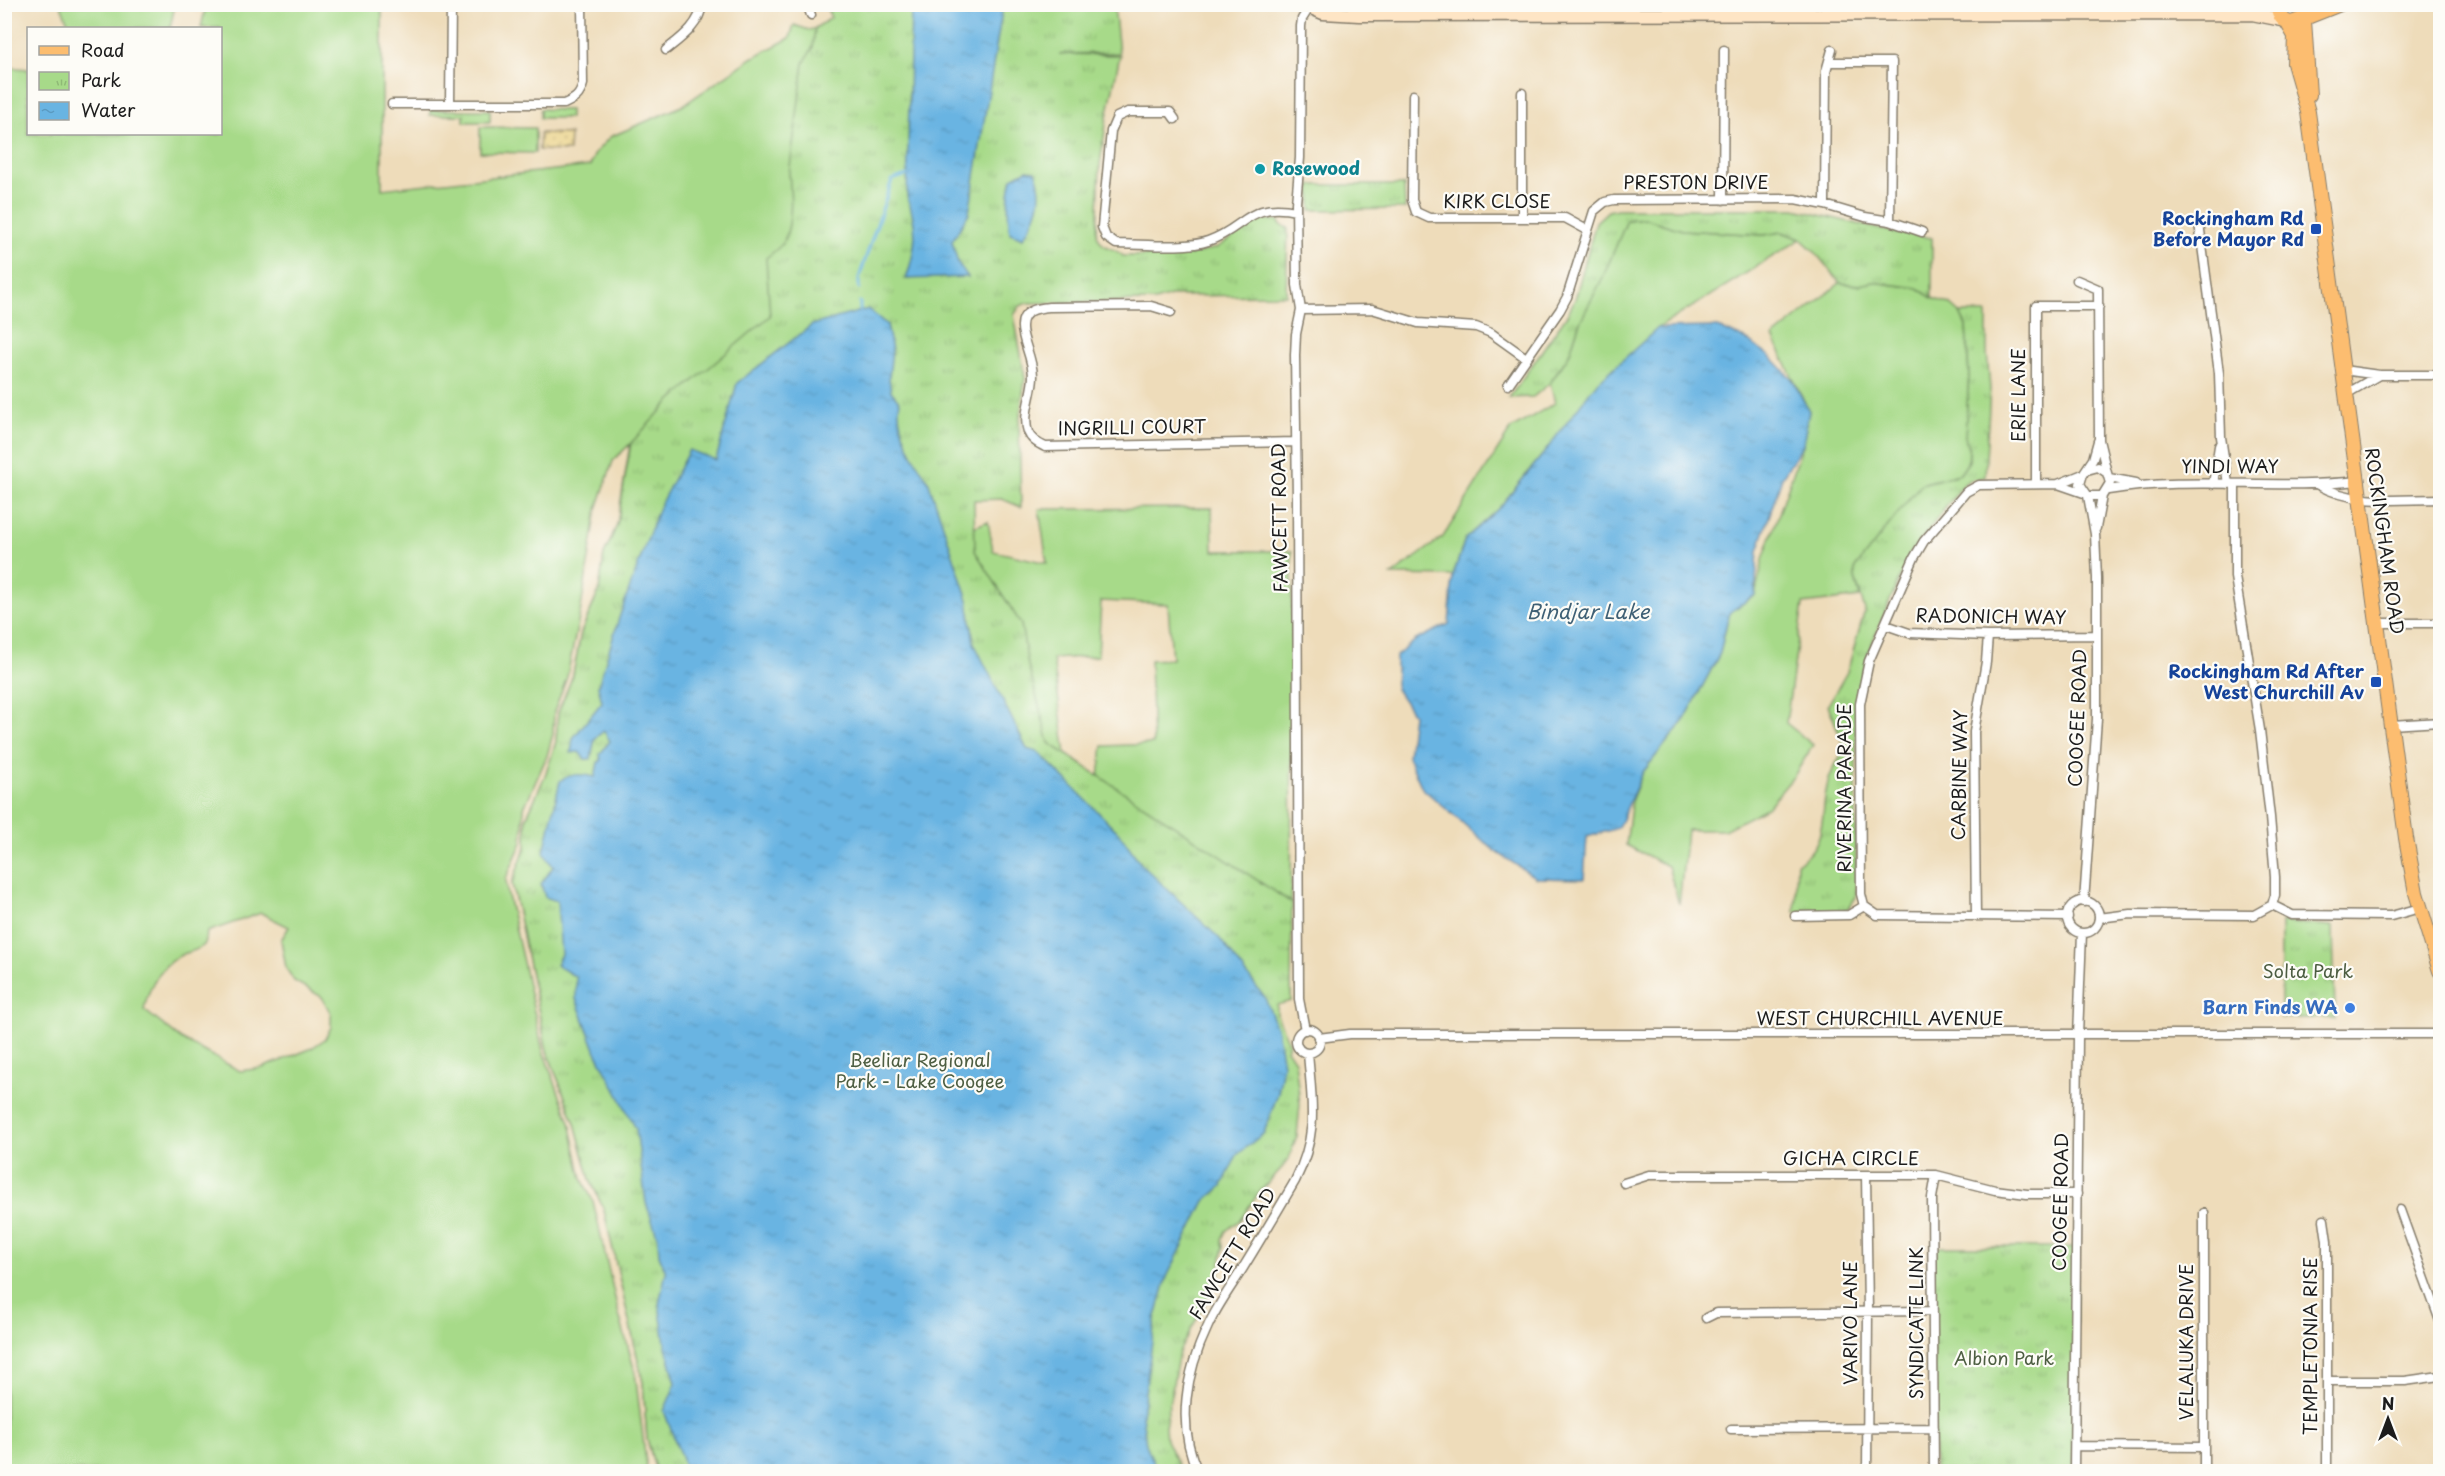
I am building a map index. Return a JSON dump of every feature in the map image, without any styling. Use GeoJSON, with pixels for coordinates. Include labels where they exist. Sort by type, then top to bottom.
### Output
{"type":"FeatureCollection","features":[{"type":"Feature","properties":{"kind":"main road"},"geometry":{"type":"LineString","coordinates":[[2252,14],[2277,4]]}},
{"type":"Feature","properties":{"kind":"main road","name":"ROCKINGHAM ROAD"},"geometry":{"type":"LineString","coordinates":[[2277,4],[2278,12],[2295,36],[2296,72],[2308,112],[2406,838],[2420,908],[2440,971]]}},
{"type":"Feature","properties":{"kind":"main road"},"geometry":{"type":"LineString","coordinates":[[1305,6],[1323,13],[1359,15],[2252,14],[2297,23],[2306,14],[2340,4]]}},
{"type":"Feature","properties":{"kind":"main road","name":"ROCKINGHAM ROAD"},"geometry":{"type":"LineString","coordinates":[[2306,14],[2308,112]]}},
{"type":"Feature","properties":{"kind":"street"},"geometry":{"type":"LineString","coordinates":[[450,104],[451,4]]}},
{"type":"Feature","properties":{"kind":"street"},"geometry":{"type":"LineString","coordinates":[[392,104],[564,104],[575,99],[581,92],[583,84],[582,4]]}},
{"type":"Feature","properties":{"kind":"street"},"geometry":{"type":"LineString","coordinates":[[666,50],[690,30],[701,12],[702,4]]}},
{"type":"Feature","properties":{"kind":"street"},"geometry":{"type":"LineString","coordinates":[[807,4],[811,15]]}},
{"type":"Feature","properties":{"kind":"street","name":"FAWCETT ROAD"},"geometry":{"type":"LineString","coordinates":[[1305,6],[1301,26],[1300,158],[1296,211],[1297,285],[1301,310],[1296,334],[1295,442],[1299,999],[1305,1030]]}},
{"type":"Feature","properties":{"kind":"street"},"geometry":{"type":"LineString","coordinates":[[1723,200],[1724,50]]}},
{"type":"Feature","properties":{"kind":"street"},"geometry":{"type":"LineString","coordinates":[[1825,205],[1826,71],[1832,50]]}},
{"type":"Feature","properties":{"kind":"street"},"geometry":{"type":"LineString","coordinates":[[1829,62],[1892,62],[1890,220]]}},
{"type":"Feature","properties":{"kind":"street"},"geometry":{"type":"LineString","coordinates":[[1522,93],[1522,218]]}},
{"type":"Feature","properties":{"kind":"street","name":"KIRK CLOSE"},"geometry":{"type":"LineString","coordinates":[[1413,94],[1413,200],[1416,212],[1429,218],[1565,218],[1587,230]]}},
{"type":"Feature","properties":{"kind":"street"},"geometry":{"type":"LineString","coordinates":[[1175,119],[1170,112],[1128,112],[1117,117],[1112,131],[1108,160],[1102,227],[1106,237],[1116,244],[1196,244],[1218,236],[1259,210],[1282,208],[1296,211]]}},
{"type":"Feature","properties":{"kind":"street","name":"PRESTON DRIVE"},"geometry":{"type":"LineString","coordinates":[[1508,385],[1567,297],[1594,211],[1605,202],[1614,200],[1795,199],[1864,217],[1890,220],[1922,232]]}},
{"type":"Feature","properties":{"kind":"street"},"geometry":{"type":"LineString","coordinates":[[2099,918],[2130,914],[2254,915],[2272,905],[2275,895],[2269,806],[2260,730],[2235,577],[2231,484],[2221,437],[2219,373],[2199,223]]}},
{"type":"Feature","properties":{"kind":"street"},"geometry":{"type":"LineString","coordinates":[[2077,280],[2097,289],[2099,440],[2108,476],[2105,493]]}},
{"type":"Feature","properties":{"kind":"street","name":"INGRILLI COURT"},"geometry":{"type":"LineString","coordinates":[[1171,312],[1151,306],[1049,307],[1035,309],[1026,315],[1022,326],[1033,364],[1033,380],[1026,423],[1035,441],[1046,447],[1295,442]]}},
{"type":"Feature","properties":{"kind":"street","name":"ERIE LANE"},"geometry":{"type":"LineString","coordinates":[[2036,484],[2036,306],[2099,306]]}},
{"type":"Feature","properties":{"kind":"street"},"geometry":{"type":"LineString","coordinates":[[1301,310],[1372,309],[1418,323],[1476,327],[1491,333],[1526,358]]}},
{"type":"Feature","properties":{"kind":"street"},"geometry":{"type":"LineString","coordinates":[[2343,370],[2379,375],[2440,375]]}},
{"type":"Feature","properties":{"kind":"street"},"geometry":{"type":"LineString","coordinates":[[2346,394],[2379,375]]}},
{"type":"Feature","properties":{"kind":"street"},"geometry":{"type":"LineString","coordinates":[[2213,484],[2221,437]]}},
{"type":"Feature","properties":{"kind":"street"},"geometry":{"type":"LineString","coordinates":[[2086,494],[2080,484],[2093,459],[2099,440]]}},
{"type":"Feature","properties":{"kind":"street","name":"YINDI WAY"},"geometry":{"type":"LineString","coordinates":[[2058,484],[2097,467],[2108,476],[2143,484],[2317,485],[2358,481]]}},
{"type":"Feature","properties":{"kind":"street","name":"YINDI WAY"},"geometry":{"type":"LineString","coordinates":[[1966,492],[1979,485],[2058,484],[2086,494],[2105,493],[2143,484]]}},
{"type":"Feature","properties":{"kind":"street","name":"YINDI WAY"},"geometry":{"type":"LineString","coordinates":[[2317,485],[2361,501],[2440,499]]}},
{"type":"Feature","properties":{"kind":"street","name":"RIVERINA PARADE"},"geometry":{"type":"LineString","coordinates":[[1864,906],[1861,894],[1860,704],[1869,661],[1918,549],[1966,492]]}},
{"type":"Feature","properties":{"kind":"street","name":"COOGEE ROAD"},"geometry":{"type":"LineString","coordinates":[[2095,534],[2105,493]]}},
{"type":"Feature","properties":{"kind":"street","name":"COOGEE ROAD"},"geometry":{"type":"LineString","coordinates":[[2084,902],[2097,719],[2095,534],[2086,494]]}},
{"type":"Feature","properties":{"kind":"street"},"geometry":{"type":"LineString","coordinates":[[2377,623],[2440,623]]}},
{"type":"Feature","properties":{"kind":"street","name":"RADONICH WAY"},"geometry":{"type":"LineString","coordinates":[[1886,625],[1909,633],[1988,636],[2097,635]]}},
{"type":"Feature","properties":{"kind":"street","name":"CARBINE WAY"},"geometry":{"type":"LineString","coordinates":[[1976,916],[1974,732],[1988,636]]}},
{"type":"Feature","properties":{"kind":"street"},"geometry":{"type":"LineString","coordinates":[[2391,725],[2440,722]]}},
{"type":"Feature","properties":{"kind":"street"},"geometry":{"type":"LineString","coordinates":[[2084,902],[2096,907],[2099,918],[2094,929],[2082,933],[2071,927],[2068,917],[2073,906],[2084,902]]}},
{"type":"Feature","properties":{"kind":"street"},"geometry":{"type":"LineString","coordinates":[[2272,905],[2292,915],[2391,916],[2420,908]]}},
{"type":"Feature","properties":{"kind":"street"},"geometry":{"type":"LineString","coordinates":[[1795,916],[1849,915],[1864,906],[1877,915],[2068,917]]}},
{"type":"Feature","properties":{"kind":"street","name":"COOGEE ROAD"},"geometry":{"type":"LineString","coordinates":[[2074,1472],[2078,1036],[2082,933]]}},
{"type":"Feature","properties":{"kind":"street"},"geometry":{"type":"LineString","coordinates":[[1305,1030],[1314,1031],[1319,1038],[1318,1048],[1308,1053],[1300,1050],[1296,1043],[1298,1036],[1305,1030]]}},
{"type":"Feature","properties":{"kind":"street","name":"WEST CHURCHILL AVENUE"},"geometry":{"type":"LineString","coordinates":[[1319,1038],[1350,1034],[2078,1036],[2440,1034]]}},
{"type":"Feature","properties":{"kind":"street","name":"FAWCETT ROAD"},"geometry":{"type":"LineString","coordinates":[[1198,1472],[1189,1452],[1184,1425],[1186,1398],[1196,1359],[1208,1326],[1307,1158],[1312,1118],[1308,1053]]}},
{"type":"Feature","properties":{"kind":"street","name":"GICHA CIRCLE"},"geometry":{"type":"LineString","coordinates":[[1624,1183],[1649,1175],[1936,1175],[1995,1190],[2027,1194],[2077,1194]]}},
{"type":"Feature","properties":{"kind":"street","name":"VARIVO LANE"},"geometry":{"type":"LineString","coordinates":[[1866,1175],[1867,1472]]}},
{"type":"Feature","properties":{"kind":"street","name":"SYNDICATE LINK"},"geometry":{"type":"LineString","coordinates":[[1934,1472],[1932,1198],[1936,1175]]}},
{"type":"Feature","properties":{"kind":"street"},"geometry":{"type":"LineString","coordinates":[[2400,1210],[2440,1321]]}},
{"type":"Feature","properties":{"kind":"street","name":"VELALUKA DRIVE"},"geometry":{"type":"LineString","coordinates":[[2204,1213],[2204,1472]]}},
{"type":"Feature","properties":{"kind":"street","name":"TEMPLETONIA RISE"},"geometry":{"type":"LineString","coordinates":[[2324,1220],[2327,1241],[2328,1472]]}},
{"type":"Feature","properties":{"kind":"street"},"geometry":{"type":"LineString","coordinates":[[1706,1318],[1716,1313],[1933,1311]]}},
{"type":"Feature","properties":{"kind":"street"},"geometry":{"type":"LineString","coordinates":[[2328,1381],[2416,1381],[2440,1376]]}},
{"type":"Feature","properties":{"kind":"street"},"geometry":{"type":"LineString","coordinates":[[1731,1430],[1934,1428]]}},
{"type":"Feature","properties":{"kind":"street"},"geometry":{"type":"LineString","coordinates":[[2075,1446],[2204,1447]]}},
{"type":"Feature","properties":{"kind":"green space"},"geometry":{"type":"Polygon","coordinates":[[[175,4],[170,27],[70,27],[61,5],[175,4]]]}},
{"type":"Feature","properties":{"kind":"green space"},"geometry":{"type":"Polygon","coordinates":[[[206,5],[382,5],[382,189],[590,166],[595,153],[610,137],[682,106],[752,58],[790,38],[794,25],[809,30],[826,26],[831,18],[826,5],[891,5],[770,316],[639,1294],[656,1471],[647,1439],[643,1382],[604,1210],[590,1179],[575,1123],[547,1051],[512,883],[526,847],[526,819],[545,776],[556,742],[558,713],[573,675],[581,633],[599,591],[604,555],[617,525],[630,444],[613,461],[597,509],[581,608],[567,677],[554,712],[553,734],[547,756],[524,808],[522,842],[506,879],[543,1051],[570,1122],[582,1179],[593,1201],[618,1311],[635,1372],[647,1471],[5,1471],[4,67],[27,69],[27,135],[222,135],[222,27],[201,27],[206,5]],[[261,913],[207,932],[204,945],[175,958],[162,970],[152,985],[144,1010],[181,1039],[240,1071],[262,1068],[310,1049],[325,1039],[331,1027],[331,1014],[322,997],[294,981],[286,968],[281,940],[289,927],[261,913]]]}},
{"type":"Feature","properties":{"kind":"green space","name":"Beeliar Regional Park - Lake Coogee"},"geometry":{"type":"Polygon","coordinates":[[[826,5],[1114,5],[1119,53],[1059,54],[1120,55],[1100,164],[1097,234],[1099,240],[1123,256],[1191,255],[1216,248],[1259,220],[1278,220],[1281,225],[1288,228],[1286,295],[1171,296],[1155,301],[1027,303],[1020,306],[1014,315],[1025,378],[1019,424],[1021,507],[1002,499],[974,500],[975,551],[1021,624],[1028,665],[1049,743],[1292,903],[1291,1001],[1277,1005],[1277,1015],[1289,1043],[1287,1049],[1295,1061],[1300,1104],[1297,1136],[1288,1161],[1257,1195],[1240,1220],[1226,1231],[1222,1239],[1224,1247],[1218,1279],[1179,1352],[1165,1427],[1166,1440],[1181,1471],[656,1471],[647,1439],[643,1382],[604,1210],[590,1179],[575,1123],[547,1051],[512,883],[526,847],[526,819],[545,776],[556,742],[558,713],[573,675],[581,633],[599,591],[604,555],[617,525],[631,443],[670,401],[770,316],[766,258],[782,244],[789,226],[791,199],[789,174],[804,63],[813,47],[815,28],[831,18],[826,5]]]}},
{"type":"Feature","properties":{"kind":"green space"},"geometry":{"type":"Polygon","coordinates":[[[540,109],[570,110],[570,118],[540,118],[540,109]]]}},
{"type":"Feature","properties":{"kind":"green space"},"geometry":{"type":"Polygon","coordinates":[[[430,110],[490,110],[490,122],[464,122],[464,115],[430,115],[430,110]]]}},
{"type":"Feature","properties":{"kind":"green space"},"geometry":{"type":"Polygon","coordinates":[[[480,127],[535,128],[535,153],[480,152],[480,127]]]}},
{"type":"Feature","properties":{"kind":"green space"},"geometry":{"type":"Polygon","coordinates":[[[1311,185],[1404,185],[1405,209],[1311,210],[1311,185]]]}},
{"type":"Feature","properties":{"kind":"green space"},"geometry":{"type":"Polygon","coordinates":[[[1617,209],[1795,209],[1883,230],[1932,238],[1932,298],[1918,288],[1873,282],[1859,285],[1840,283],[1815,252],[1801,239],[1782,232],[1764,235],[1682,230],[1644,218],[1627,220],[1603,277],[1579,324],[1569,355],[1550,383],[1533,397],[1509,398],[1567,315],[1575,299],[1596,222],[1608,211],[1617,209]]]}},
{"type":"Feature","properties":{"kind":"green space"},"geometry":{"type":"Polygon","coordinates":[[[1644,218],[1683,230],[1764,235],[1782,232],[1801,239],[1658,328],[1544,453],[1499,508],[1465,539],[1453,576],[1392,575],[1443,537],[1511,429],[1555,403],[1550,383],[1569,355],[1579,324],[1627,220],[1644,218]]]}},
{"type":"Feature","properties":{"kind":"green space"},"geometry":{"type":"Polygon","coordinates":[[[1873,282],[1918,288],[1932,298],[1950,304],[1960,313],[1966,326],[1969,375],[1966,442],[1969,455],[1967,463],[1960,474],[1921,484],[1855,578],[1860,597],[1803,604],[1786,723],[1813,745],[1794,776],[1767,808],[1724,830],[1687,830],[1679,904],[1668,866],[1626,845],[1632,799],[1643,772],[1685,719],[1720,653],[1729,613],[1755,595],[1764,556],[1803,445],[1809,411],[1773,337],[1840,283],[1859,285],[1873,282]]]}},
{"type":"Feature","properties":{"kind":"green space"},"geometry":{"type":"Polygon","coordinates":[[[1960,313],[1987,313],[1990,389],[1985,477],[1969,480],[1963,485],[1909,555],[1863,670],[1856,711],[1856,897],[1848,909],[1842,911],[1795,912],[1797,863],[1814,848],[1818,839],[1828,782],[1845,748],[1828,705],[1847,672],[1865,610],[1855,578],[1855,568],[1921,484],[1960,474],[1969,461],[1969,448],[1965,437],[1969,375],[1966,326],[1960,313]]]}},
{"type":"Feature","properties":{"kind":"green space"},"geometry":{"type":"Polygon","coordinates":[[[974,499],[974,527],[988,521],[993,551],[1047,563],[1039,509],[1212,508],[1213,551],[1292,551],[1291,1001],[1038,752],[937,511],[974,499]],[[1101,601],[1098,656],[1053,659],[1066,754],[1099,776],[1103,746],[1153,744],[1150,660],[1172,659],[1168,604],[1101,601]]]}},
{"type":"Feature","properties":{"kind":"green space","name":"Solta Park"},"geometry":{"type":"Polygon","coordinates":[[[2281,922],[2333,926],[2335,1018],[2281,1018],[2281,922]]]}},
{"type":"Feature","properties":{"kind":"green space","name":"Albion Park"},"geometry":{"type":"Polygon","coordinates":[[[1933,1247],[2077,1247],[2074,1471],[1934,1471],[1933,1247]]]}},
{"type":"Feature","properties":{"kind":"sand"},"geometry":{"type":"Polygon","coordinates":[[[540,133],[570,134],[569,151],[539,150],[540,133]]]}},
{"type":"Feature","properties":{"kind":"water"},"geometry":{"type":"Polygon","coordinates":[[[911,5],[1003,5],[969,213],[952,241],[958,263],[968,277],[906,279],[915,237],[907,196],[911,5]]]}},
{"type":"Feature","properties":{"kind":"water"},"geometry":{"type":"Polygon","coordinates":[[[1027,170],[1035,171],[1040,198],[1036,214],[1023,238],[1010,233],[1008,198],[1012,178],[1027,170]]]}},
{"type":"Feature","properties":{"kind":"water","name":"Beeliar Regional Park - Lake Coogee"},"geometry":{"type":"Polygon","coordinates":[[[868,309],[887,325],[892,350],[889,378],[891,391],[900,402],[900,421],[903,432],[917,463],[928,480],[968,600],[974,643],[1027,749],[1038,752],[1120,834],[1141,864],[1220,939],[1265,998],[1277,1028],[1283,1065],[1278,1093],[1264,1133],[1237,1155],[1222,1186],[1205,1201],[1167,1277],[1155,1320],[1142,1415],[1146,1444],[1157,1471],[682,1471],[684,1465],[664,1411],[676,1383],[665,1343],[659,1304],[666,1272],[659,1255],[658,1238],[646,1203],[636,1129],[596,1052],[576,999],[576,977],[556,965],[561,954],[557,901],[545,897],[541,884],[553,867],[544,852],[560,781],[577,775],[595,777],[598,762],[601,761],[600,754],[610,741],[604,731],[595,738],[591,759],[585,759],[579,752],[571,753],[573,738],[602,702],[598,686],[620,615],[659,507],[689,450],[716,460],[737,383],[812,325],[868,309]]]}},
{"type":"Feature","properties":{"kind":"water","name":"Bindjar Lake"},"geometry":{"type":"Polygon","coordinates":[[[1717,327],[1745,339],[1772,358],[1792,379],[1809,411],[1803,445],[1782,477],[1758,551],[1755,595],[1729,613],[1720,653],[1685,719],[1643,772],[1618,828],[1587,837],[1584,879],[1536,878],[1495,851],[1422,788],[1408,757],[1413,714],[1396,689],[1396,656],[1416,640],[1449,624],[1453,576],[1465,539],[1499,508],[1595,385],[1658,328],[1717,327]]]}},
{"type":"Feature","properties":{"kind":"waterway"},"geometry":{"type":"LineString","coordinates":[[859,288],[859,278],[892,180],[907,175]]}},
{"type":"Feature","properties":{"kind":"waterway"},"geometry":{"type":"LineString","coordinates":[[860,302],[860,310]]}},
{"type":"Feature","properties":{"kind":"place","name":"Rosewood"},"geometry":{"type":"Point","coordinates":[1260,169]}},
{"type":"Feature","properties":{"kind":"place","name":"Rockingham Rd Before Mayor Rd"},"geometry":{"type":"Point","coordinates":[2316,229]}},
{"type":"Feature","properties":{"kind":"place","name":"Rockingham Rd After West Churchill Av"},"geometry":{"type":"Point","coordinates":[2376,682]}},
{"type":"Feature","properties":{"kind":"place","name":"Barn Finds WA"},"geometry":{"type":"Point","coordinates":[2350,1008]}}]}
